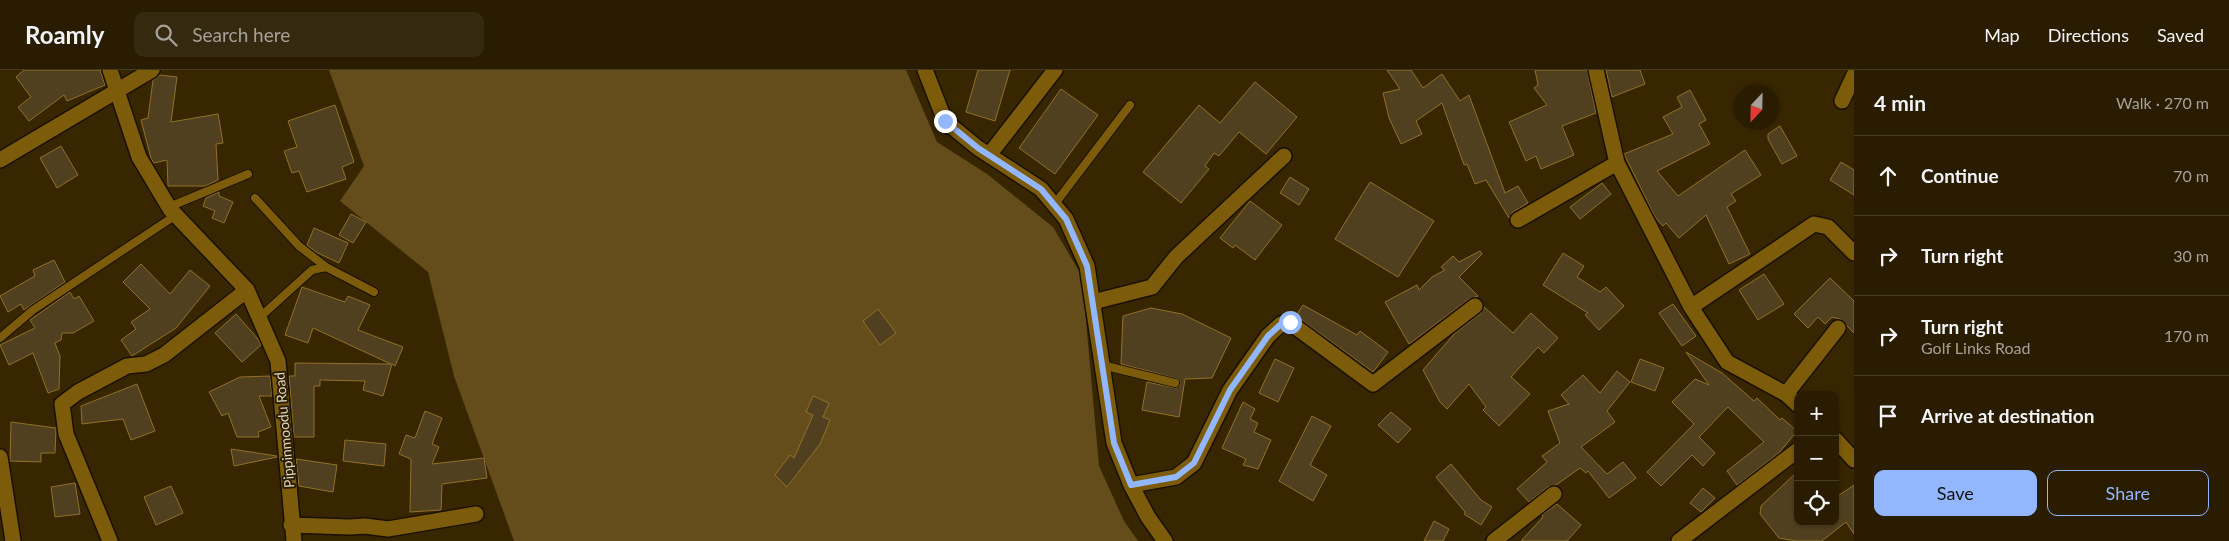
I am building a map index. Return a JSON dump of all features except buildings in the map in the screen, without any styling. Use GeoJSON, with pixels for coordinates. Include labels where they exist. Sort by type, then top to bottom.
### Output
{"type":"FeatureCollection","features":[{"type":"Feature","properties":{"kind":"street","name":"Pippinmoodu Road"},"geometry":{"type":"LineString","coordinates":[[110,70],[139,157],[172,211],[247,290],[278,361],[291,525],[294,541]]}},
{"type":"Feature","properties":{"kind":"street"},"geometry":{"type":"LineString","coordinates":[[0,160],[152,70]]}},
{"type":"Feature","properties":{"kind":"street"},"geometry":{"type":"LineString","coordinates":[[925,70],[945,121],[988,155],[1041,189],[1066,219],[1087,266],[1114,443],[1131,485],[1148,517],[1165,541]]}},
{"type":"Feature","properties":{"kind":"street"},"geometry":{"type":"LineString","coordinates":[[988,155],[1055,70]]}},
{"type":"Feature","properties":{"kind":"street"},"geometry":{"type":"LineString","coordinates":[[1596,70],[1617,163],[1691,306],[1727,362],[1786,394],[1794,401]]}},
{"type":"Feature","properties":{"kind":"street"},"geometry":{"type":"LineString","coordinates":[[1842,101],[1854,75]]}},
{"type":"Feature","properties":{"kind":"street"},"geometry":{"type":"LineString","coordinates":[[1093,302],[1152,287],[1176,257],[1284,156]]}},
{"type":"Feature","properties":{"kind":"street"},"geometry":{"type":"LineString","coordinates":[[1518,220],[1617,163]]}},
{"type":"Feature","properties":{"kind":"street"},"geometry":{"type":"LineString","coordinates":[[1691,306],[1814,224],[1828,227],[1854,253]]}},
{"type":"Feature","properties":{"kind":"street"},"geometry":{"type":"LineString","coordinates":[[110,541],[66,434],[62,404],[78,392],[127,366],[146,364],[164,355],[247,290]]}},
{"type":"Feature","properties":{"kind":"street"},"geometry":{"type":"LineString","coordinates":[[1131,485],[1176,477],[1194,463],[1230,390],[1268,336],[1281,324],[1290,322],[1373,384],[1475,306]]}},
{"type":"Feature","properties":{"kind":"street"},"geometry":{"type":"LineString","coordinates":[[1786,394],[1838,328]]}},
{"type":"Feature","properties":{"kind":"street"},"geometry":{"type":"LineString","coordinates":[[1844,440],[1854,460]]}},
{"type":"Feature","properties":{"kind":"street"},"geometry":{"type":"LineString","coordinates":[[1679,541],[1794,453]]}},
{"type":"Feature","properties":{"kind":"street"},"geometry":{"type":"LineString","coordinates":[[0,457],[13,541]]}},
{"type":"Feature","properties":{"kind":"street"},"geometry":{"type":"LineString","coordinates":[[1494,541],[1554,494]]}},
{"type":"Feature","properties":{"kind":"street"},"geometry":{"type":"LineString","coordinates":[[291,525],[350,528],[364,526],[388,529],[476,514]]}},
{"type":"Feature","properties":{"kind":"lane"},"geometry":{"type":"LineString","coordinates":[[1054,205],[1130,105]]}},
{"type":"Feature","properties":{"kind":"lane"},"geometry":{"type":"LineString","coordinates":[[0,338],[33,310],[172,211],[248,174]]}},
{"type":"Feature","properties":{"kind":"lane"},"geometry":{"type":"LineString","coordinates":[[255,198],[299,246],[326,267],[374,292]]}},
{"type":"Feature","properties":{"kind":"lane"},"geometry":{"type":"LineString","coordinates":[[259,318],[312,270],[326,267]]}},
{"type":"Feature","properties":{"kind":"lane"},"geometry":{"type":"LineString","coordinates":[[1102,365],[1175,383]]}},
{"type":"Feature","properties":{"kind":"shaded area"},"geometry":{"type":"Polygon","coordinates":[[[329,70],[906,70],[937,142],[987,174],[1053,227],[1082,276],[1099,466],[1124,521],[1138,541],[514,541],[454,376],[428,272],[340,201],[364,166],[329,70]]]}},
{"type":"Feature","properties":{"kind":"route"},"geometry":{"type":"LineString","coordinates":[[945,121],[978,148],[1041,189],[1066,219],[1087,266],[1114,443],[1131,485],[1176,477],[1194,463],[1230,390],[1268,336],[1281,324],[1290,322]]}}]}
